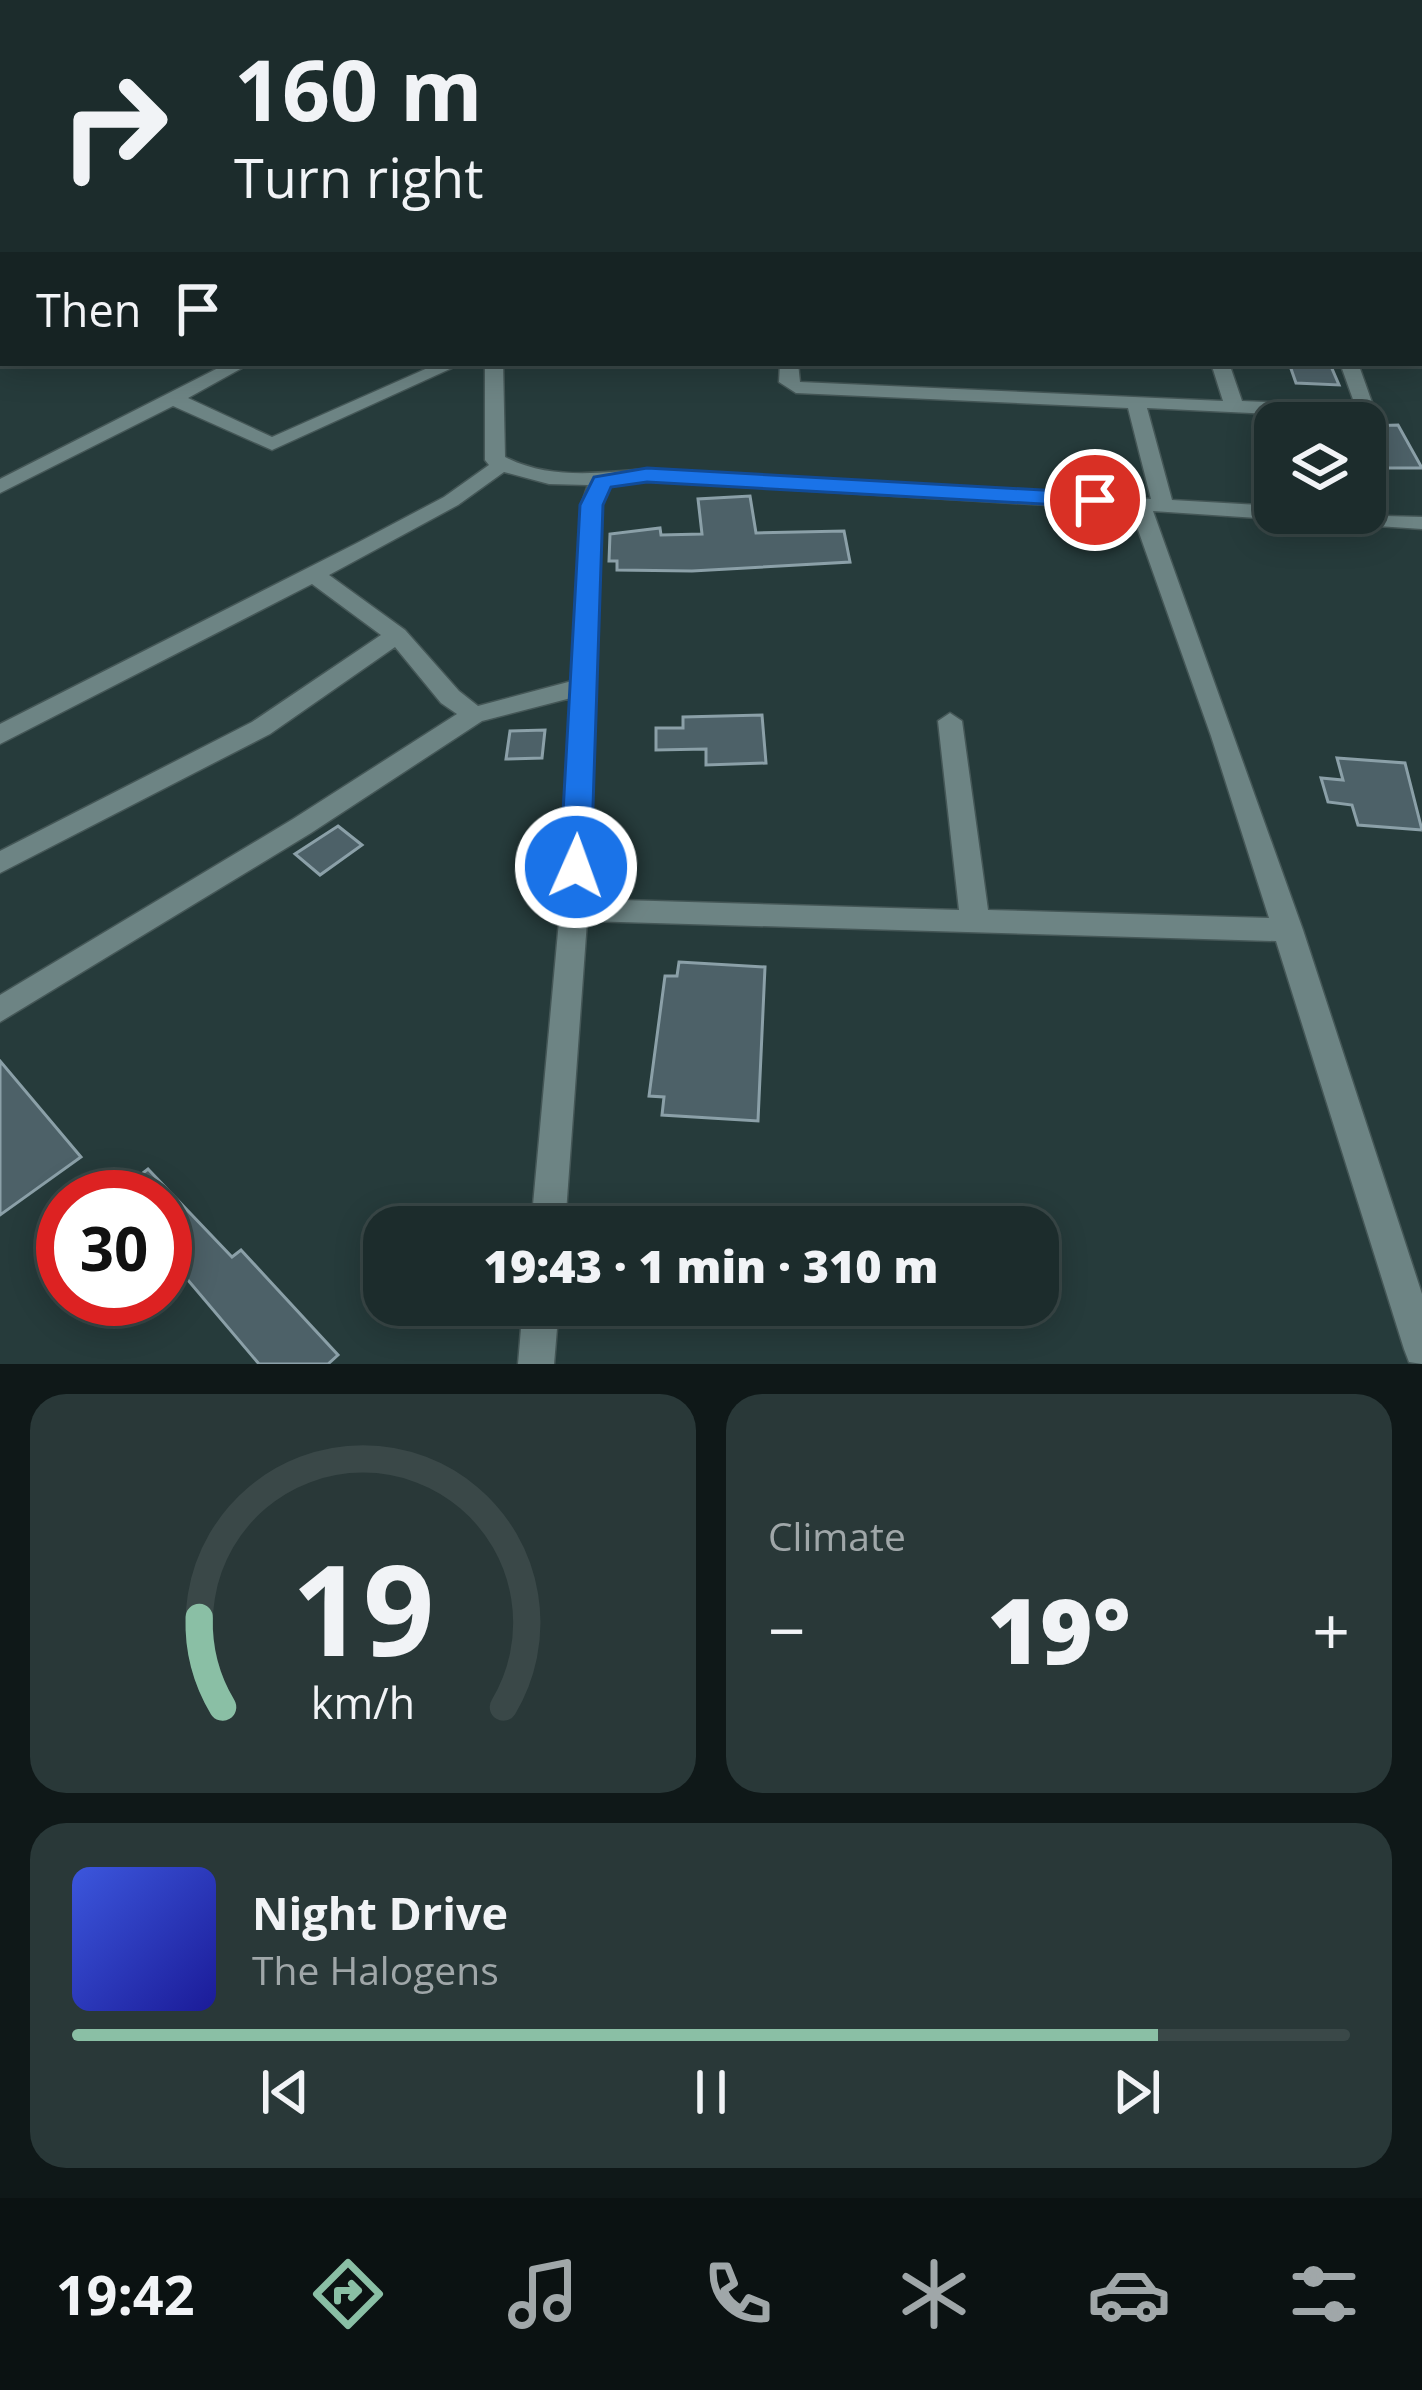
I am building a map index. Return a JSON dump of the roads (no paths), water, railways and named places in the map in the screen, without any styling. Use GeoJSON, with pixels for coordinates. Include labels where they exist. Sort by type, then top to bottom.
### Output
{"type":"FeatureCollection","features":[{"type":"Feature","properties":{"kind":"street"},"geometry":{"type":"LineString","coordinates":[[0,487],[236,366]]}},
{"type":"Feature","properties":{"kind":"street"},"geometry":{"type":"LineString","coordinates":[[174,399],[272,443],[447,366]]}},
{"type":"Feature","properties":{"kind":"street"},"geometry":{"type":"LineString","coordinates":[[494,366],[495,460],[501,465],[602,482],[647,475],[1254,510]]}},
{"type":"Feature","properties":{"kind":"street"},"geometry":{"type":"LineString","coordinates":[[789,366],[788,382],[796,387],[1234,407],[1365,408],[1350,366]]}},
{"type":"Feature","properties":{"kind":"street"},"geometry":{"type":"LineString","coordinates":[[1221,366],[1234,407]]}},
{"type":"Feature","properties":{"kind":"street"},"geometry":{"type":"LineString","coordinates":[[1136,403],[1151,503],[1422,1349]]}},
{"type":"Feature","properties":{"kind":"street"},"geometry":{"type":"LineString","coordinates":[[0,462],[23,476]]}},
{"type":"Feature","properties":{"kind":"street"},"geometry":{"type":"LineString","coordinates":[[0,735],[451,501],[501,465]]}},
{"type":"Feature","properties":{"kind":"street"},"geometry":{"type":"LineString","coordinates":[[550,1206],[574,910],[591,505],[602,482]]}},
{"type":"Feature","properties":{"kind":"street"},"geometry":{"type":"LineString","coordinates":[[1386,520],[1422,523]]}},
{"type":"Feature","properties":{"kind":"street"},"geometry":{"type":"LineString","coordinates":[[314,574],[397,635],[450,698],[474,715]]}},
{"type":"Feature","properties":{"kind":"street"},"geometry":{"type":"LineString","coordinates":[[0,863],[261,728],[397,635]]}},
{"type":"Feature","properties":{"kind":"street"},"geometry":{"type":"LineString","coordinates":[[0,1010],[338,804],[474,715],[581,687]]}},
{"type":"Feature","properties":{"kind":"street"},"geometry":{"type":"LineString","coordinates":[[950,721],[976,922]]}},
{"type":"Feature","properties":{"kind":"street"},"geometry":{"type":"LineString","coordinates":[[574,910],[1288,930]]}},
{"type":"Feature","properties":{"kind":"street"},"geometry":{"type":"LineString","coordinates":[[536,1364],[539,1326]]}}]}
